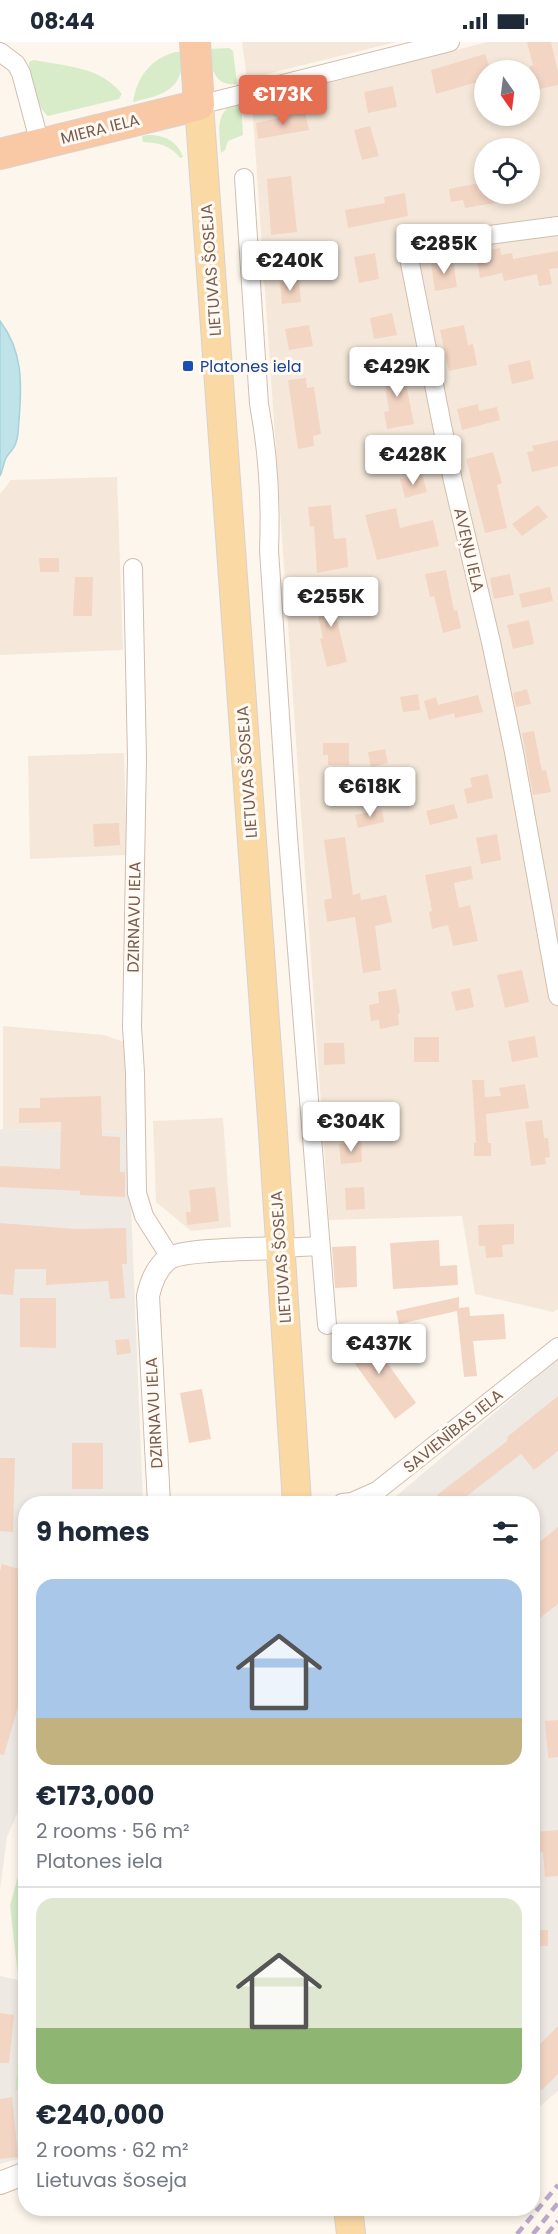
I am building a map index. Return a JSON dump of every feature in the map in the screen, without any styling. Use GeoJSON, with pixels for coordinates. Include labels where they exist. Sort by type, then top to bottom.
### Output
{"type":"FeatureCollection","features":[{"type":"Feature","properties":{"kind":"highway","name":"LIETUVAS ŠOSEJA"},"geometry":{"type":"LineString","coordinates":[[195,42],[199,105]]}},
{"type":"Feature","properties":{"kind":"highway","name":"MIERA IELA"},"geometry":{"type":"LineString","coordinates":[[0,154],[199,105]]}},
{"type":"Feature","properties":{"kind":"main road","name":"LIETUVAS ŠOSEJA"},"geometry":{"type":"LineString","coordinates":[[199,105],[297,1496]]}},
{"type":"Feature","properties":{"kind":"main road"},"geometry":{"type":"LineString","coordinates":[[349,2216],[351,2234]]}},
{"type":"Feature","properties":{"kind":"street"},"geometry":{"type":"LineString","coordinates":[[199,105],[450,42]]}},
{"type":"Feature","properties":{"kind":"street"},"geometry":{"type":"LineString","coordinates":[[0,52],[9,57],[21,73],[40,144]]}},
{"type":"Feature","properties":{"kind":"street"},"geometry":{"type":"LineString","coordinates":[[244,178],[259,404],[265,434],[271,512],[269,550],[287,826],[327,1325]]}},
{"type":"Feature","properties":{"kind":"street","name":"AVEŅU IELA"},"geometry":{"type":"LineString","coordinates":[[558,226],[427,243],[412,250],[410,263],[453,481],[514,752],[558,996]]}},
{"type":"Feature","properties":{"kind":"street","name":"DZIRNAVU IELA"},"geometry":{"type":"LineString","coordinates":[[133,568],[137,758],[132,1027],[137,1193],[144,1216],[170,1257],[159,1268],[148,1296],[159,1496]]}},
{"type":"Feature","properties":{"kind":"street"},"geometry":{"type":"LineString","coordinates":[[170,1257],[217,1251],[320,1246]]}},
{"type":"Feature","properties":{"kind":"street","name":"SAVIENĪBAS IELA"},"geometry":{"type":"LineString","coordinates":[[366,1496],[377,1491],[558,1347]]}},
{"type":"Feature","properties":{"kind":"street"},"geometry":{"type":"LineString","coordinates":[[0,2183],[18,2176]]}},
{"type":"Feature","properties":{"kind":"shaded area"},"geometry":{"type":"Polygon","coordinates":[[[242,42],[396,42],[247,79],[242,42]]]}},
{"type":"Feature","properties":{"kind":"shaded area"},"geometry":{"type":"Polygon","coordinates":[[[487,42],[558,42],[558,1309],[553,1312],[475,1294],[462,1216],[329,1220],[252,103],[487,42]]]}},
{"type":"Feature","properties":{"kind":"shaded area"},"geometry":{"type":"Polygon","coordinates":[[[117,477],[123,650],[0,655],[0,494],[11,480],[117,477]]]}},
{"type":"Feature","properties":{"kind":"shaded area"},"geometry":{"type":"Polygon","coordinates":[[[124,753],[127,855],[30,859],[28,756],[124,753]]]}},
{"type":"Feature","properties":{"kind":"shaded area"},"geometry":{"type":"Polygon","coordinates":[[[3,1026],[104,1035],[124,1042],[128,1132],[3,1129],[3,1026]]]}},
{"type":"Feature","properties":{"kind":"shaded area"},"geometry":{"type":"Polygon","coordinates":[[[223,1118],[231,1227],[191,1231],[156,1202],[153,1121],[223,1118]]]}},
{"type":"Feature","properties":{"kind":"shaded area"},"geometry":{"type":"Polygon","coordinates":[[[0,1129],[128,1132],[143,1496],[18,1496],[18,1812],[7,1837],[0,1890],[0,1129]]]}},
{"type":"Feature","properties":{"kind":"shaded area"},"geometry":{"type":"Polygon","coordinates":[[[558,1359],[558,2091],[540,2106],[540,1496],[396,1496],[558,1359]]]}},
{"type":"Feature","properties":{"kind":"shaded area"},"geometry":{"type":"Polygon","coordinates":[[[0,1976],[18,1980],[18,2056],[15,2090],[18,2091],[18,2159],[0,2164],[0,1976]]]}},
{"type":"Feature","properties":{"kind":"green space"},"geometry":{"type":"Polygon","coordinates":[[[229,48],[233,51],[237,84],[223,82],[212,69],[208,49],[229,48]]]}},
{"type":"Feature","properties":{"kind":"green space"},"geometry":{"type":"Polygon","coordinates":[[[176,52],[183,52],[180,75],[176,82],[163,93],[133,102],[138,84],[152,64],[176,52]]]}},
{"type":"Feature","properties":{"kind":"green space"},"geometry":{"type":"Polygon","coordinates":[[[34,60],[71,66],[93,73],[113,85],[122,94],[119,99],[48,116],[40,106],[35,93],[29,66],[29,62],[34,60]]]}},
{"type":"Feature","properties":{"kind":"green space"},"geometry":{"type":"Polygon","coordinates":[[[241,102],[243,135],[228,141],[225,150],[221,153],[219,129],[222,115],[226,109],[241,102]]]}},
{"type":"Feature","properties":{"kind":"green space"},"geometry":{"type":"Polygon","coordinates":[[[148,135],[170,140],[183,157],[180,158],[164,146],[143,142],[142,136],[148,135]]]}},
{"type":"Feature","properties":{"kind":"green space"},"geometry":{"type":"Polygon","coordinates":[[[18,1876],[18,1975],[10,1906],[18,1876]]]}},
{"type":"Feature","properties":{"kind":"green space"},"geometry":{"type":"Polygon","coordinates":[[[18,2056],[18,2091],[15,2090],[18,2056]]]}},
{"type":"Feature","properties":{"kind":"water"},"geometry":{"type":"Polygon","coordinates":[[[0,321],[8,332],[17,356],[21,394],[17,441],[6,458],[0,476],[0,321]]]}},
{"type":"Feature","properties":{"kind":"building"},"geometry":{"type":"Polygon","coordinates":[[[527,42],[551,42],[558,72],[558,85],[540,89],[540,60],[532,60],[527,42]]]}},
{"type":"Feature","properties":{"kind":"building"},"geometry":{"type":"Polygon","coordinates":[[[485,54],[487,60],[474,60],[474,83],[436,94],[431,70],[485,54]]]}},
{"type":"Feature","properties":{"kind":"building"},"geometry":{"type":"Polygon","coordinates":[[[393,86],[397,107],[368,113],[364,92],[393,86]]]}},
{"type":"Feature","properties":{"kind":"building"},"geometry":{"type":"Polygon","coordinates":[[[305,112],[309,130],[258,139],[256,123],[305,112]]]}},
{"type":"Feature","properties":{"kind":"building"},"geometry":{"type":"Polygon","coordinates":[[[370,126],[379,156],[362,160],[354,130],[370,126]]]}},
{"type":"Feature","properties":{"kind":"building"},"geometry":{"type":"Polygon","coordinates":[[[291,176],[297,232],[271,235],[267,179],[291,176]]]}},
{"type":"Feature","properties":{"kind":"building"},"geometry":{"type":"Polygon","coordinates":[[[474,184],[474,204],[488,204],[465,208],[463,200],[451,202],[449,189],[474,184]]]}},
{"type":"Feature","properties":{"kind":"building"},"geometry":{"type":"Polygon","coordinates":[[[405,193],[408,216],[348,228],[345,210],[385,203],[384,197],[405,193]]]}},
{"type":"Feature","properties":{"kind":"building"},"geometry":{"type":"Polygon","coordinates":[[[500,248],[501,255],[512,253],[513,259],[558,251],[558,268],[549,269],[552,284],[539,286],[537,274],[504,281],[502,273],[480,278],[476,253],[500,248]]]}},
{"type":"Feature","properties":{"kind":"building"},"geometry":{"type":"Polygon","coordinates":[[[333,253],[337,270],[312,274],[309,257],[333,253]]]}},
{"type":"Feature","properties":{"kind":"building"},"geometry":{"type":"Polygon","coordinates":[[[375,253],[379,279],[359,283],[354,257],[375,253]]]}},
{"type":"Feature","properties":{"kind":"building"},"geometry":{"type":"Polygon","coordinates":[[[453,260],[457,287],[435,291],[431,263],[453,260]]]}},
{"type":"Feature","properties":{"kind":"building"},"geometry":{"type":"Polygon","coordinates":[[[299,280],[301,302],[282,304],[280,282],[299,280]]]}},
{"type":"Feature","properties":{"kind":"building"},"geometry":{"type":"Polygon","coordinates":[[[392,313],[397,335],[374,339],[370,318],[392,313]]]}},
{"type":"Feature","properties":{"kind":"building"},"geometry":{"type":"Polygon","coordinates":[[[309,325],[313,346],[289,350],[285,329],[309,325]]]}},
{"type":"Feature","properties":{"kind":"building"},"geometry":{"type":"Polygon","coordinates":[[[464,325],[468,345],[473,344],[477,365],[449,371],[440,330],[464,325]]]}},
{"type":"Feature","properties":{"kind":"building"},"geometry":{"type":"Polygon","coordinates":[[[530,360],[534,379],[512,384],[508,365],[530,360]]]}},
{"type":"Feature","properties":{"kind":"building"},"geometry":{"type":"Polygon","coordinates":[[[402,364],[414,424],[387,429],[384,412],[389,411],[382,367],[402,364]]]}},
{"type":"Feature","properties":{"kind":"building"},"geometry":{"type":"Polygon","coordinates":[[[306,378],[307,388],[314,387],[321,434],[313,436],[314,446],[298,449],[288,380],[306,378]]]}},
{"type":"Feature","properties":{"kind":"building"},"geometry":{"type":"Polygon","coordinates":[[[478,404],[479,411],[497,407],[500,420],[462,430],[457,409],[478,404]]]}},
{"type":"Feature","properties":{"kind":"building"},"geometry":{"type":"Polygon","coordinates":[[[558,440],[558,466],[532,472],[527,452],[534,451],[532,446],[558,440]]]}},
{"type":"Feature","properties":{"kind":"building"},"geometry":{"type":"Polygon","coordinates":[[[493,452],[502,483],[497,485],[507,528],[485,533],[466,459],[493,452]]]}},
{"type":"Feature","properties":{"kind":"building"},"geometry":{"type":"Polygon","coordinates":[[[422,474],[427,492],[405,498],[400,479],[422,474]]]}},
{"type":"Feature","properties":{"kind":"building"},"geometry":{"type":"Polygon","coordinates":[[[331,505],[334,539],[346,538],[348,567],[317,573],[314,526],[310,527],[308,507],[331,505]]]}},
{"type":"Feature","properties":{"kind":"building"},"geometry":{"type":"Polygon","coordinates":[[[538,505],[548,517],[522,536],[512,524],[538,505]]]}},
{"type":"Feature","properties":{"kind":"building"},"geometry":{"type":"Polygon","coordinates":[[[396,508],[400,528],[433,520],[439,546],[377,560],[365,515],[396,508]]]}},
{"type":"Feature","properties":{"kind":"building"},"geometry":{"type":"Polygon","coordinates":[[[39,558],[59,558],[59,572],[40,572],[39,558]]]}},
{"type":"Feature","properties":{"kind":"building"},"geometry":{"type":"Polygon","coordinates":[[[446,570],[454,611],[457,610],[461,628],[443,633],[434,596],[430,597],[425,574],[446,570]]]}},
{"type":"Feature","properties":{"kind":"building"},"geometry":{"type":"Polygon","coordinates":[[[510,574],[514,595],[494,599],[490,578],[510,574]]]}},
{"type":"Feature","properties":{"kind":"building"},"geometry":{"type":"Polygon","coordinates":[[[75,577],[93,577],[92,616],[73,616],[75,577]]]}},
{"type":"Feature","properties":{"kind":"building"},"geometry":{"type":"Polygon","coordinates":[[[550,587],[553,601],[522,608],[519,594],[550,587]]]}},
{"type":"Feature","properties":{"kind":"building"},"geometry":{"type":"Polygon","coordinates":[[[342,592],[347,614],[336,616],[347,662],[327,667],[314,599],[342,592]]]}},
{"type":"Feature","properties":{"kind":"building"},"geometry":{"type":"Polygon","coordinates":[[[529,620],[534,644],[513,649],[507,625],[529,620]]]}},
{"type":"Feature","properties":{"kind":"building"},"geometry":{"type":"Polygon","coordinates":[[[527,689],[531,704],[516,707],[513,693],[527,689]]]}},
{"type":"Feature","properties":{"kind":"building"},"geometry":{"type":"Polygon","coordinates":[[[418,694],[420,710],[403,712],[400,697],[418,694]]]}},
{"type":"Feature","properties":{"kind":"building"},"geometry":{"type":"Polygon","coordinates":[[[478,695],[483,712],[455,718],[454,713],[429,720],[424,701],[436,697],[438,705],[478,695]]]}},
{"type":"Feature","properties":{"kind":"building"},"geometry":{"type":"Polygon","coordinates":[[[534,731],[542,771],[546,770],[551,792],[533,795],[522,733],[534,731]]]}},
{"type":"Feature","properties":{"kind":"building"},"geometry":{"type":"Polygon","coordinates":[[[323,743],[349,743],[349,765],[328,765],[328,755],[323,755],[323,743]]]}},
{"type":"Feature","properties":{"kind":"building"},"geometry":{"type":"Polygon","coordinates":[[[385,749],[388,763],[371,767],[368,752],[385,749]]]}},
{"type":"Feature","properties":{"kind":"building"},"geometry":{"type":"Polygon","coordinates":[[[488,774],[493,798],[467,804],[464,789],[472,787],[470,778],[488,774]]]}},
{"type":"Feature","properties":{"kind":"building"},"geometry":{"type":"Polygon","coordinates":[[[454,804],[458,818],[430,825],[426,811],[454,804]]]}},
{"type":"Feature","properties":{"kind":"building"},"geometry":{"type":"Polygon","coordinates":[[[382,809],[384,822],[358,828],[355,815],[382,809]]]}},
{"type":"Feature","properties":{"kind":"building"},"geometry":{"type":"Polygon","coordinates":[[[119,823],[120,845],[94,847],[93,824],[119,823]]]}},
{"type":"Feature","properties":{"kind":"building"},"geometry":{"type":"Polygon","coordinates":[[[497,834],[501,860],[481,864],[476,838],[497,834]]]}},
{"type":"Feature","properties":{"kind":"building"},"geometry":{"type":"Polygon","coordinates":[[[345,837],[353,895],[360,893],[361,900],[386,895],[392,922],[375,926],[381,970],[363,973],[355,917],[327,922],[324,900],[332,898],[324,840],[345,837]]]}},
{"type":"Feature","properties":{"kind":"building"},"geometry":{"type":"Polygon","coordinates":[[[471,866],[473,879],[454,883],[459,908],[470,905],[478,941],[453,946],[448,925],[432,929],[429,912],[432,911],[425,875],[471,866]]]}},
{"type":"Feature","properties":{"kind":"building"},"geometry":{"type":"Polygon","coordinates":[[[522,970],[529,1002],[505,1008],[497,975],[522,970]]]}},
{"type":"Feature","properties":{"kind":"building"},"geometry":{"type":"Polygon","coordinates":[[[470,988],[474,1007],[456,1011],[451,992],[470,988]]]}},
{"type":"Feature","properties":{"kind":"building"},"geometry":{"type":"Polygon","coordinates":[[[396,989],[400,1013],[398,1014],[399,1025],[380,1029],[379,1020],[371,1021],[369,1005],[379,1003],[378,992],[396,989]]]}},
{"type":"Feature","properties":{"kind":"building"},"geometry":{"type":"Polygon","coordinates":[[[535,1036],[538,1057],[512,1062],[508,1041],[535,1036]]]}},
{"type":"Feature","properties":{"kind":"building"},"geometry":{"type":"Polygon","coordinates":[[[414,1037],[439,1037],[439,1062],[414,1062],[414,1037]]]}},
{"type":"Feature","properties":{"kind":"building"},"geometry":{"type":"Polygon","coordinates":[[[324,1043],[344,1043],[345,1064],[324,1065],[324,1043]]]}},
{"type":"Feature","properties":{"kind":"building"},"geometry":{"type":"Polygon","coordinates":[[[472,1080],[484,1080],[485,1097],[501,1096],[499,1088],[525,1084],[529,1108],[486,1114],[491,1156],[474,1156],[474,1143],[476,1143],[472,1080]]]}},
{"type":"Feature","properties":{"kind":"building"},"geometry":{"type":"Polygon","coordinates":[[[101,1096],[102,1136],[120,1137],[120,1172],[125,1172],[125,1197],[80,1195],[80,1191],[0,1187],[0,1166],[60,1169],[61,1122],[19,1123],[19,1108],[40,1108],[40,1098],[101,1096]]]}},
{"type":"Feature","properties":{"kind":"building"},"geometry":{"type":"Polygon","coordinates":[[[542,1120],[544,1138],[548,1138],[550,1157],[545,1158],[546,1164],[531,1166],[525,1122],[542,1120]]]}},
{"type":"Feature","properties":{"kind":"building"},"geometry":{"type":"Polygon","coordinates":[[[361,1142],[362,1162],[341,1164],[339,1144],[361,1142]]]}},
{"type":"Feature","properties":{"kind":"building"},"geometry":{"type":"Polygon","coordinates":[[[215,1187],[219,1221],[187,1225],[186,1212],[191,1212],[189,1190],[215,1187]]]}},
{"type":"Feature","properties":{"kind":"building"},"geometry":{"type":"Polygon","coordinates":[[[364,1187],[365,1209],[346,1210],[345,1188],[364,1187]]]}},
{"type":"Feature","properties":{"kind":"building"},"geometry":{"type":"Polygon","coordinates":[[[0,1223],[75,1229],[126,1228],[127,1264],[122,1264],[125,1298],[110,1299],[108,1281],[46,1285],[46,1269],[15,1269],[13,1295],[0,1294],[0,1223]]]}},
{"type":"Feature","properties":{"kind":"building"},"geometry":{"type":"Polygon","coordinates":[[[514,1224],[514,1244],[502,1245],[503,1257],[486,1258],[485,1246],[479,1246],[478,1225],[514,1224]]]}},
{"type":"Feature","properties":{"kind":"building"},"geometry":{"type":"Polygon","coordinates":[[[439,1240],[440,1266],[457,1265],[458,1285],[393,1289],[390,1243],[439,1240]]]}},
{"type":"Feature","properties":{"kind":"building"},"geometry":{"type":"Polygon","coordinates":[[[356,1246],[357,1287],[335,1288],[332,1247],[356,1246]]]}},
{"type":"Feature","properties":{"kind":"building"},"geometry":{"type":"Polygon","coordinates":[[[459,1297],[459,1308],[469,1307],[470,1316],[504,1314],[506,1339],[473,1341],[477,1376],[464,1377],[457,1311],[399,1324],[396,1311],[459,1297]]]}},
{"type":"Feature","properties":{"kind":"building"},"geometry":{"type":"Polygon","coordinates":[[[20,1298],[56,1298],[56,1348],[20,1347],[20,1298]]]}},
{"type":"Feature","properties":{"kind":"building"},"geometry":{"type":"Polygon","coordinates":[[[364,1331],[416,1403],[395,1419],[342,1346],[364,1331]]]}},
{"type":"Feature","properties":{"kind":"building"},"geometry":{"type":"Polygon","coordinates":[[[129,1339],[131,1353],[117,1355],[115,1340],[129,1339]]]}},
{"type":"Feature","properties":{"kind":"building"},"geometry":{"type":"Polygon","coordinates":[[[202,1389],[211,1439],[189,1443],[180,1393],[202,1389]]]}},
{"type":"Feature","properties":{"kind":"building"},"geometry":{"type":"Polygon","coordinates":[[[558,1396],[558,1451],[534,1470],[521,1454],[467,1496],[438,1496],[506,1442],[507,1437],[558,1396]]]}},
{"type":"Feature","properties":{"kind":"building"},"geometry":{"type":"Polygon","coordinates":[[[72,1443],[103,1443],[103,1489],[72,1489],[72,1443]]]}},
{"type":"Feature","properties":{"kind":"building"},"geometry":{"type":"Polygon","coordinates":[[[0,1458],[15,1458],[13,1532],[0,1531],[0,1458]]]}},
{"type":"Feature","properties":{"kind":"building"},"geometry":{"type":"Polygon","coordinates":[[[558,1527],[558,1604],[540,1618],[540,1542],[558,1527]]]}},
{"type":"Feature","properties":{"kind":"building"},"geometry":{"type":"Polygon","coordinates":[[[2,1564],[18,1569],[18,1707],[4,1755],[0,1754],[0,1571],[2,1564]]]}},
{"type":"Feature","properties":{"kind":"building"},"geometry":{"type":"Polygon","coordinates":[[[558,1720],[558,1757],[548,1758],[545,1721],[558,1720]]]}},
{"type":"Feature","properties":{"kind":"building"},"geometry":{"type":"Polygon","coordinates":[[[558,1830],[558,1876],[545,1877],[543,1852],[540,1853],[540,1832],[558,1830]]]}},
{"type":"Feature","properties":{"kind":"building"},"geometry":{"type":"Polygon","coordinates":[[[540,1930],[548,1930],[548,1946],[540,1946],[540,1930]]]}},
{"type":"Feature","properties":{"kind":"building"},"geometry":{"type":"Polygon","coordinates":[[[0,2013],[14,2015],[9,2063],[0,2063],[0,2013]]]}},
{"type":"Feature","properties":{"kind":"building"},"geometry":{"type":"Polygon","coordinates":[[[558,2026],[558,2074],[542,2090],[540,2088],[540,2044],[558,2026]]]}},
{"type":"Feature","properties":{"kind":"building"},"geometry":{"type":"Polygon","coordinates":[[[12,2097],[18,2157],[0,2159],[0,2099],[12,2097]]]}},
{"type":"Feature","properties":{"kind":"railway"},"geometry":{"type":"LineString","coordinates":[[540,2207],[558,2185]]}},
{"type":"Feature","properties":{"kind":"railway"},"geometry":{"type":"LineString","coordinates":[[533,2234],[558,2203]]}},
{"type":"Feature","properties":{"kind":"railway"},"geometry":{"type":"LineString","coordinates":[[517,2234],[532,2216]]}},
{"type":"Feature","properties":{"kind":"railway"},"geometry":{"type":"LineString","coordinates":[[547,2234],[558,2221]]}},
{"type":"Feature","properties":{"kind":"place","name":"Platones iela"},"geometry":{"type":"Point","coordinates":[188,366]}}]}
